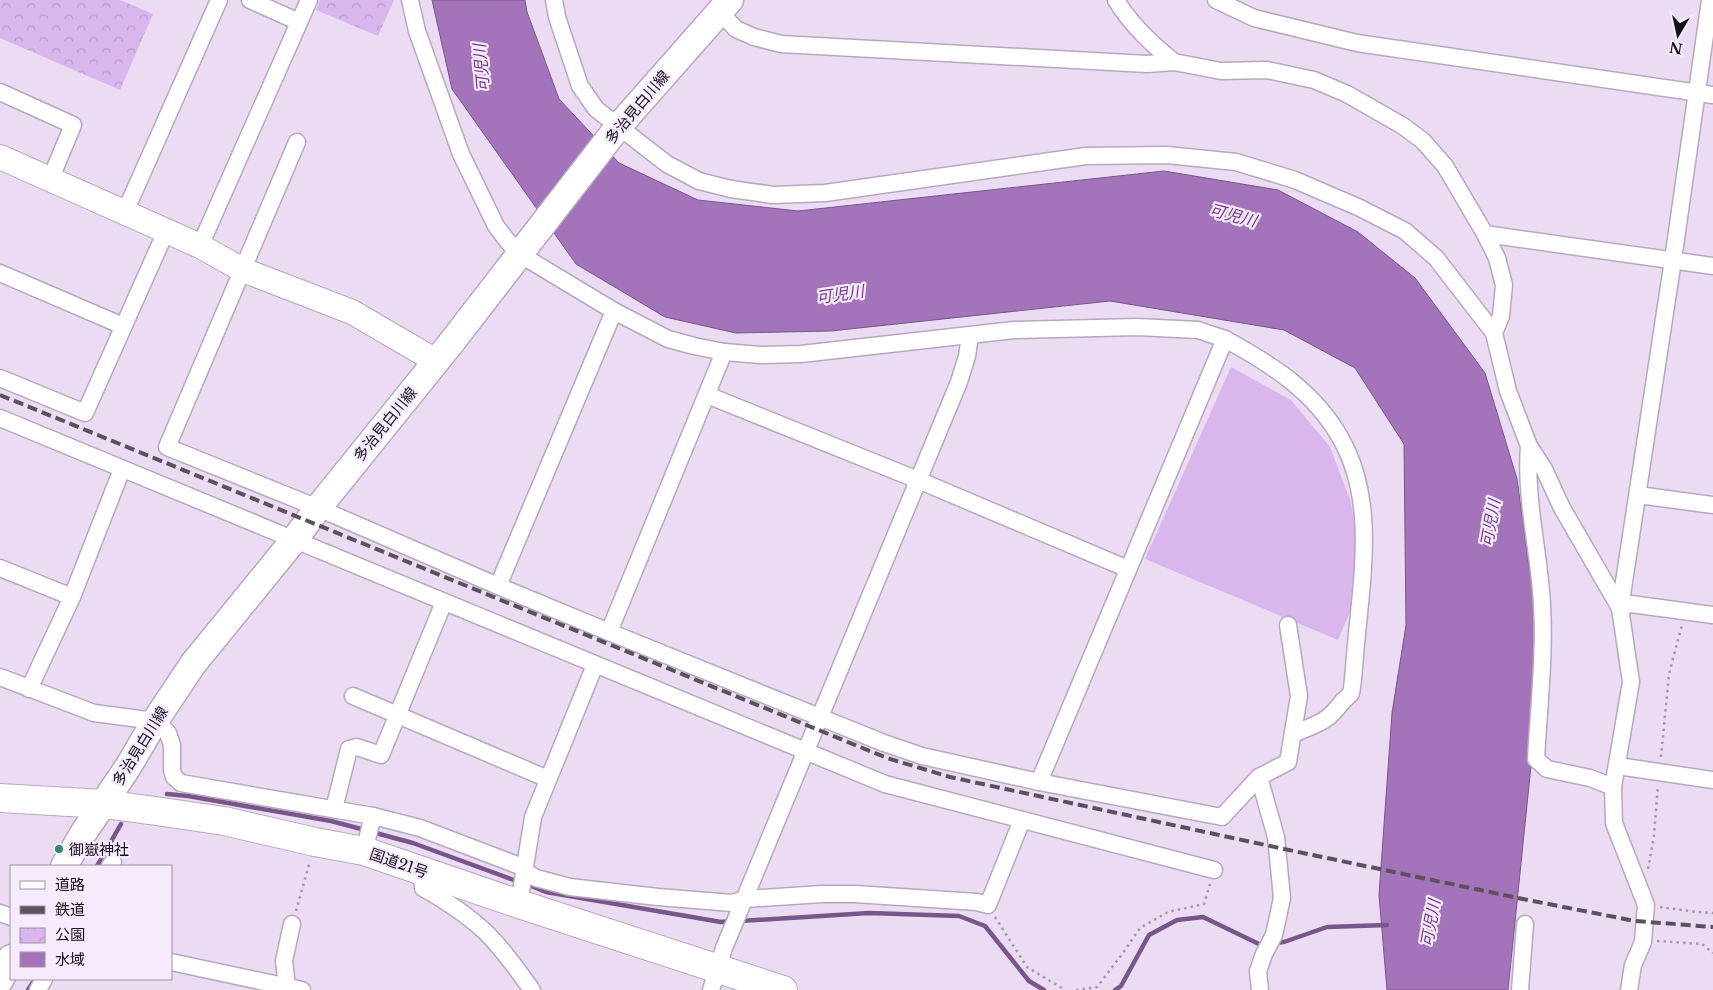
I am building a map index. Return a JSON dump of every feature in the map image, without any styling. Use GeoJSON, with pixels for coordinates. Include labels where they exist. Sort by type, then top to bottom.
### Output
{"type":"FeatureCollection","features":[{"type":"Feature","properties":{"kind":"highway","name":"国道21号"},"geometry":{"type":"LineString","coordinates":[[0,798],[104,804],[224,821],[364,851],[520,904],[713,979],[783,990]]}},
{"type":"Feature","properties":{"kind":"main road","name":"多治見白川線"},"geometry":{"type":"LineString","coordinates":[[65,865],[155,720],[193,664],[436,362],[618,127],[725,6]]}},
{"type":"Feature","properties":{"kind":"main road"},"geometry":{"type":"LineString","coordinates":[[0,980],[10,960]]}},
{"type":"Feature","properties":{"kind":"street"},"geometry":{"type":"LineString","coordinates":[[125,212],[219,0]]}},
{"type":"Feature","properties":{"kind":"street"},"geometry":{"type":"LineString","coordinates":[[250,0],[299,22]]}},
{"type":"Feature","properties":{"kind":"street"},"geometry":{"type":"LineString","coordinates":[[200,246],[309,0]]}},
{"type":"Feature","properties":{"kind":"street"},"geometry":{"type":"LineString","coordinates":[[410,0],[416,31],[461,154],[496,226],[509,243],[521,254],[614,311],[668,338],[724,352],[761,355],[801,354],[1014,330],[1137,327],[1198,330],[1225,339],[1273,366],[1294,382],[1312,399],[1341,439],[1352,462],[1358,484],[1364,524],[1362,578],[1351,693],[1327,718],[1293,734]]}},
{"type":"Feature","properties":{"kind":"street"},"geometry":{"type":"LineString","coordinates":[[554,0],[557,17],[580,86],[596,109],[667,164],[699,181],[731,190],[773,194],[825,193],[1086,156],[1167,155],[1236,162],[1295,180],[1360,208],[1404,231],[1436,258],[1494,333],[1508,391],[1530,446],[1544,469],[1562,508],[1620,608]]}},
{"type":"Feature","properties":{"kind":"street"},"geometry":{"type":"LineString","coordinates":[[1116,0],[1126,16],[1156,48],[1174,62]]}},
{"type":"Feature","properties":{"kind":"street"},"geometry":{"type":"LineString","coordinates":[[1216,0],[1254,18],[1357,43],[1713,95]]}},
{"type":"Feature","properties":{"kind":"street"},"geometry":{"type":"LineString","coordinates":[[1630,990],[1633,965],[1643,942],[1646,905],[1614,823],[1613,787],[1631,682],[1620,608],[1710,0]]}},
{"type":"Feature","properties":{"kind":"street"},"geometry":{"type":"LineString","coordinates":[[725,6],[736,29],[754,37],[780,44],[1147,64],[1174,62],[1221,71],[1267,70],[1314,80],[1347,94],[1403,126],[1423,141],[1445,166],[1486,234],[1497,258],[1504,285],[1501,316],[1494,333]]}},
{"type":"Feature","properties":{"kind":"street"},"geometry":{"type":"LineString","coordinates":[[0,92],[73,125],[50,180]]}},
{"type":"Feature","properties":{"kind":"street"},"geometry":{"type":"LineString","coordinates":[[297,142],[167,447],[318,508],[609,632],[884,743],[922,756],[1039,782],[1222,817],[1259,777],[1288,762],[1300,696],[1288,625]]}},
{"type":"Feature","properties":{"kind":"street"},"geometry":{"type":"LineString","coordinates":[[0,157],[200,246],[243,270],[352,312],[436,362]]}},
{"type":"Feature","properties":{"kind":"street"},"geometry":{"type":"LineString","coordinates":[[0,378],[85,413],[166,231]]}},
{"type":"Feature","properties":{"kind":"street"},"geometry":{"type":"LineString","coordinates":[[1486,234],[1713,266]]}},
{"type":"Feature","properties":{"kind":"street"},"geometry":{"type":"LineString","coordinates":[[0,273],[123,326]]}},
{"type":"Feature","properties":{"kind":"street"},"geometry":{"type":"LineString","coordinates":[[498,586],[614,311]]}},
{"type":"Feature","properties":{"kind":"street"},"geometry":{"type":"LineString","coordinates":[[713,979],[959,382],[967,356],[970,336]]}},
{"type":"Feature","properties":{"kind":"street"},"geometry":{"type":"LineString","coordinates":[[1039,782],[1225,339]]}},
{"type":"Feature","properties":{"kind":"street"},"geometry":{"type":"LineString","coordinates":[[609,632],[724,352]]}},
{"type":"Feature","properties":{"kind":"street"},"geometry":{"type":"LineString","coordinates":[[707,394],[918,480],[1128,570]]}},
{"type":"Feature","properties":{"kind":"street"},"geometry":{"type":"LineString","coordinates":[[0,418],[885,784],[1214,870]]}},
{"type":"Feature","properties":{"kind":"street"},"geometry":{"type":"LineString","coordinates":[[1530,446],[1527,468],[1542,591],[1543,635],[1536,759],[1547,769],[1590,778],[1613,787]]}},
{"type":"Feature","properties":{"kind":"street"},"geometry":{"type":"LineString","coordinates":[[29,689],[72,598],[122,469]]}},
{"type":"Feature","properties":{"kind":"street"},"geometry":{"type":"LineString","coordinates":[[1638,495],[1713,505]]}},
{"type":"Feature","properties":{"kind":"street"},"geometry":{"type":"LineString","coordinates":[[0,568],[72,598]]}},
{"type":"Feature","properties":{"kind":"street"},"geometry":{"type":"LineString","coordinates":[[334,809],[349,749],[357,747],[381,755],[444,602]]}},
{"type":"Feature","properties":{"kind":"street"},"geometry":{"type":"LineString","coordinates":[[1620,608],[1631,604],[1713,615]]}},
{"type":"Feature","properties":{"kind":"street"},"geometry":{"type":"LineString","coordinates":[[520,904],[533,817],[595,665]]}},
{"type":"Feature","properties":{"kind":"street"},"geometry":{"type":"LineString","coordinates":[[0,676],[94,713],[155,720],[168,733],[172,745],[172,770],[174,777],[181,783],[373,816],[420,828],[525,870],[536,878],[570,887],[732,903],[745,899],[855,894],[977,902],[988,905],[1022,820]]}},
{"type":"Feature","properties":{"kind":"street"},"geometry":{"type":"LineString","coordinates":[[353,696],[548,779]]}},
{"type":"Feature","properties":{"kind":"street"},"geometry":{"type":"LineString","coordinates":[[1618,766],[1713,780]]}},
{"type":"Feature","properties":{"kind":"street"},"geometry":{"type":"LineString","coordinates":[[1259,777],[1276,837],[1282,898],[1274,935],[1258,971],[1260,990]]}},
{"type":"Feature","properties":{"kind":"street"},"geometry":{"type":"LineString","coordinates":[[364,851],[373,816]]}},
{"type":"Feature","properties":{"kind":"street"},"geometry":{"type":"LineString","coordinates":[[421,870],[423,888],[448,902],[476,923],[512,962],[532,990]]}},
{"type":"Feature","properties":{"kind":"street"},"geometry":{"type":"LineString","coordinates":[[292,924],[284,960],[294,988]]}},
{"type":"Feature","properties":{"kind":"street"},"geometry":{"type":"LineString","coordinates":[[1520,990],[1525,924]]}},
{"type":"Feature","properties":{"kind":"street"},"geometry":{"type":"LineString","coordinates":[[172,962],[294,988]]}},
{"type":"Feature","properties":{"kind":"path"},"geometry":{"type":"LineString","coordinates":[[1640,889],[1647,871],[1654,836],[1669,674],[1680,640],[1685,611]]}},
{"type":"Feature","properties":{"kind":"path"},"geometry":{"type":"LineString","coordinates":[[292,924],[315,842]]}},
{"type":"Feature","properties":{"kind":"path"},"geometry":{"type":"LineString","coordinates":[[1076,990],[1097,987],[1140,928],[1168,912],[1204,904],[1214,870]]}},
{"type":"Feature","properties":{"kind":"path"},"geometry":{"type":"LineString","coordinates":[[988,905],[1027,967],[1065,990]]}},
{"type":"Feature","properties":{"kind":"path"},"geometry":{"type":"LineString","coordinates":[[1646,905],[1713,913]]}},
{"type":"Feature","properties":{"kind":"path"},"geometry":{"type":"LineString","coordinates":[[1643,942],[1661,940],[1702,944],[1713,953]]}},
{"type":"Feature","properties":{"kind":"green space"},"geometry":{"type":"Polygon","coordinates":[[[0,0],[120,0],[153,14],[120,90],[0,38],[0,0]]]}},
{"type":"Feature","properties":{"kind":"green space"},"geometry":{"type":"Polygon","coordinates":[[[320,0],[394,0],[378,36],[316,10],[320,0]]]}},
{"type":"Feature","properties":{"kind":"green space"},"geometry":{"type":"Polygon","coordinates":[[[1231,367],[1291,400],[1330,447],[1350,500],[1358,538],[1355,600],[1338,640],[1145,559],[1231,367]]]}},
{"type":"Feature","properties":{"kind":"water","name":"可児川"},"geometry":{"type":"Polygon","coordinates":[[[432,0],[525,0],[527,12],[559,99],[619,163],[698,200],[798,211],[1164,171],[1278,190],[1358,232],[1415,278],[1485,373],[1517,479],[1535,611],[1532,756],[1508,990],[1387,990],[1379,895],[1392,713],[1406,625],[1404,444],[1355,368],[1284,330],[1110,301],[831,331],[736,333],[665,317],[576,264],[452,89],[432,0]]]}},
{"type":"Feature","properties":{"kind":"waterway"},"geometry":{"type":"LineString","coordinates":[[167,794],[331,821],[365,830]]}},
{"type":"Feature","properties":{"kind":"waterway"},"geometry":{"type":"LineString","coordinates":[[98,865],[121,824]]}},
{"type":"Feature","properties":{"kind":"waterway"},"geometry":{"type":"LineString","coordinates":[[372,832],[413,843],[519,882]]}},
{"type":"Feature","properties":{"kind":"waterway"},"geometry":{"type":"LineString","coordinates":[[526,884],[546,892],[721,922],[732,921]]}},
{"type":"Feature","properties":{"kind":"waterway"},"geometry":{"type":"LineString","coordinates":[[740,921],[869,913],[959,916],[985,926],[1029,981],[1044,990]]}},
{"type":"Feature","properties":{"kind":"waterway"},"geometry":{"type":"LineString","coordinates":[[1115,990],[1121,986],[1149,935],[1177,920],[1203,917],[1259,944],[1264,944]]}},
{"type":"Feature","properties":{"kind":"waterway"},"geometry":{"type":"LineString","coordinates":[[1274,943],[1284,942],[1327,927],[1387,925]]}},
{"type":"Feature","properties":{"kind":"waterway"},"geometry":{"type":"LineString","coordinates":[[28,990],[34,980]]}},
{"type":"Feature","properties":{"kind":"railway"},"geometry":{"type":"LineString","coordinates":[[0,395],[887,758],[950,777],[1523,899],[1635,921],[1713,927]]}},
{"type":"Feature","properties":{"kind":"place","name":"御嶽神社"},"geometry":{"type":"Point","coordinates":[59,849]}}]}
